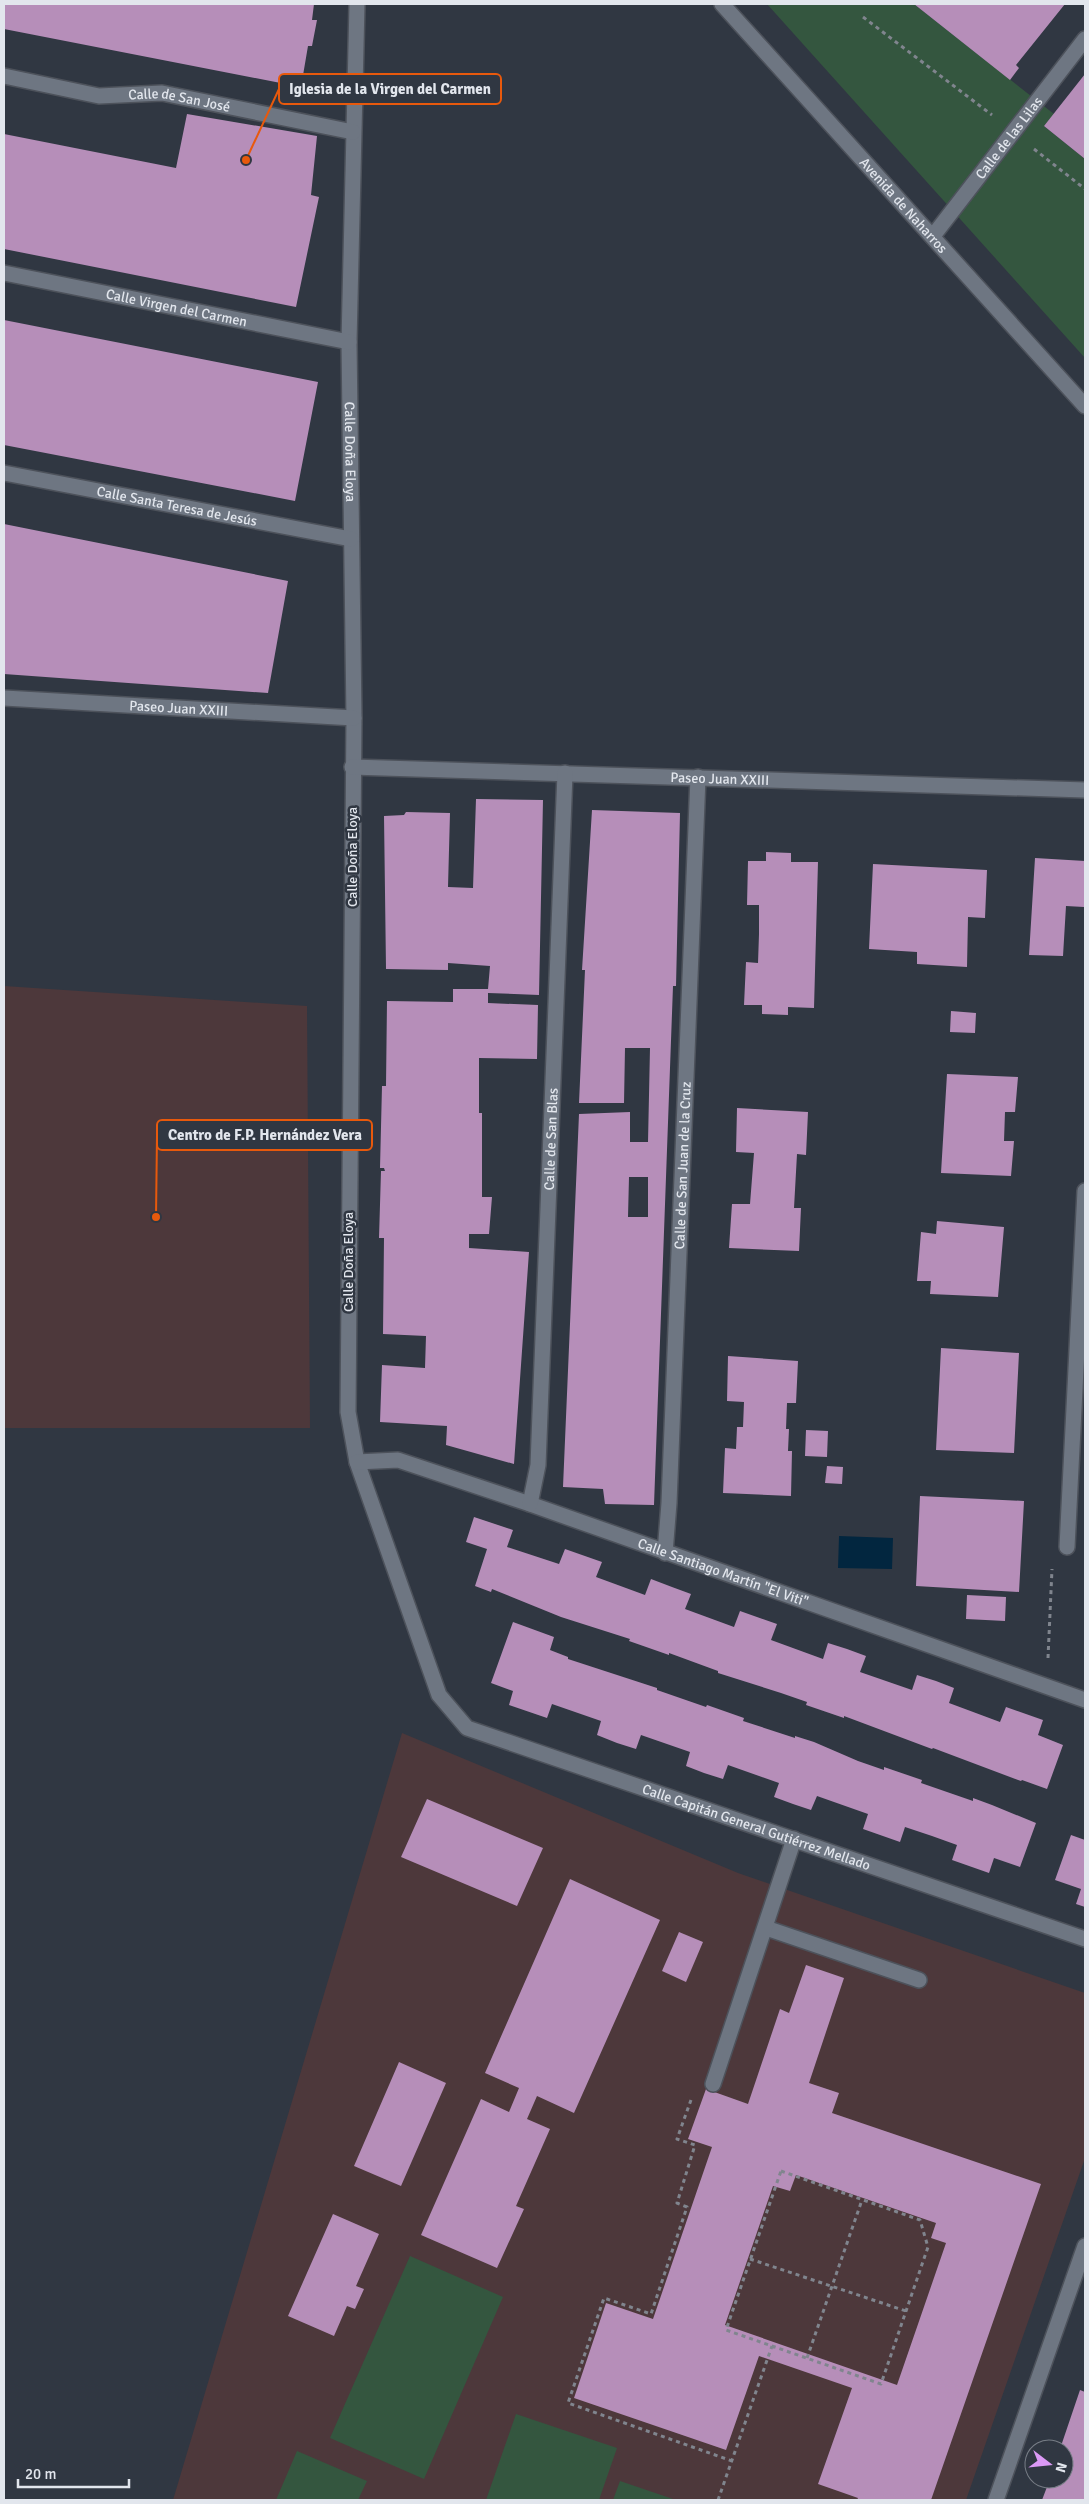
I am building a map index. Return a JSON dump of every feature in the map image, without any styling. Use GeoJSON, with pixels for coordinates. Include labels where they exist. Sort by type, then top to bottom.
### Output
{"type":"FeatureCollection","features":[{"type":"Feature","properties":{"kind":"street","name":"Calle Doña Eloya"},"geometry":{"type":"LineString","coordinates":[[357,4],[349,342],[354,718],[352,767],[348,1412],[357,1462],[439,1695]]}},
{"type":"Feature","properties":{"kind":"street","name":"Avenida de Naharros"},"geometry":{"type":"LineString","coordinates":[[722,4],[1085,406]]}},
{"type":"Feature","properties":{"kind":"street","name":"Calle de las Lilas"},"geometry":{"type":"LineString","coordinates":[[933,236],[1085,39]]}},
{"type":"Feature","properties":{"kind":"street","name":"Calle de San José"},"geometry":{"type":"LineString","coordinates":[[4,76],[99,96],[162,93],[353,132]]}},
{"type":"Feature","properties":{"kind":"street","name":"Calle Virgen del Carmen"},"geometry":{"type":"LineString","coordinates":[[4,273],[349,342]]}},
{"type":"Feature","properties":{"kind":"street","name":"Calle Santa Teresa de Jesús"},"geometry":{"type":"LineString","coordinates":[[4,473],[351,539]]}},
{"type":"Feature","properties":{"kind":"street","name":"Paseo Juan XXIII"},"geometry":{"type":"LineString","coordinates":[[4,698],[354,718]]}},
{"type":"Feature","properties":{"kind":"street","name":"Paseo Juan XXIII"},"geometry":{"type":"LineString","coordinates":[[352,767],[1085,790]]}},
{"type":"Feature","properties":{"kind":"street","name":"Calle de San Blas"},"geometry":{"type":"LineString","coordinates":[[530,1504],[538,1465],[565,773]]}},
{"type":"Feature","properties":{"kind":"street","name":"Calle de San Juan de la Cruz"},"geometry":{"type":"LineString","coordinates":[[665,1553],[670,1493],[698,777]]}},
{"type":"Feature","properties":{"kind":"street"},"geometry":{"type":"LineString","coordinates":[[1067,1547],[1078,1482],[1085,1191]]}},
{"type":"Feature","properties":{"kind":"street","name":"Calle Santiago Martín \"El Viti\""},"geometry":{"type":"LineString","coordinates":[[357,1462],[398,1460],[530,1504],[1085,1700]]}},
{"type":"Feature","properties":{"kind":"street","name":"Calle Capitán General Gutiérrez Mellado"},"geometry":{"type":"LineString","coordinates":[[439,1695],[467,1728],[1085,1940]]}},
{"type":"Feature","properties":{"kind":"street"},"geometry":{"type":"LineString","coordinates":[[713,2084],[740,1996],[766,1928],[794,1839]]}},
{"type":"Feature","properties":{"kind":"street"},"geometry":{"type":"LineString","coordinates":[[766,1928],[919,1980]]}},
{"type":"Feature","properties":{"kind":"street"},"geometry":{"type":"LineString","coordinates":[[996,2500],[1085,2246]]}},
{"type":"Feature","properties":{"kind":"path"},"geometry":{"type":"LineString","coordinates":[[863,17],[1014,132],[1085,189]]}},
{"type":"Feature","properties":{"kind":"path"},"geometry":{"type":"LineString","coordinates":[[1042,1685],[1048,1664],[1052,1565],[1067,1547]]}},
{"type":"Feature","properties":{"kind":"path"},"geometry":{"type":"LineString","coordinates":[[713,2084],[698,2078],[677,2139],[695,2145],[677,2203],[687,2207],[651,2314],[604,2298],[568,2404],[732,2461]]}},
{"type":"Feature","properties":{"kind":"path"},"geometry":{"type":"LineString","coordinates":[[781,2171],[862,2200],[920,2220],[928,2247],[881,2384],[726,2330],[781,2171]]}},
{"type":"Feature","properties":{"kind":"path"},"geometry":{"type":"LineString","coordinates":[[808,2358],[862,2200]]}},
{"type":"Feature","properties":{"kind":"path"},"geometry":{"type":"LineString","coordinates":[[750,2259],[906,2311]]}},
{"type":"Feature","properties":{"kind":"path"},"geometry":{"type":"LineString","coordinates":[[718,2500],[772,2346]]}},
{"type":"Feature","properties":{"kind":"shaded area"},"geometry":{"type":"Polygon","coordinates":[[[4,986],[307,1006],[310,1428],[4,1428],[4,986]]]}},
{"type":"Feature","properties":{"kind":"shaded area"},"geometry":{"type":"Polygon","coordinates":[[[402,1733],[738,1873],[1085,1993],[1085,2158],[966,2500],[173,2500],[402,1733]]]}},
{"type":"Feature","properties":{"kind":"green space"},"geometry":{"type":"Polygon","coordinates":[[[767,4],[914,4],[1054,114],[1044,126],[1085,159],[1085,358],[767,4]]]}},
{"type":"Feature","properties":{"kind":"green space"},"geometry":{"type":"Polygon","coordinates":[[[410,2256],[503,2297],[424,2479],[330,2438],[410,2256]]]}},
{"type":"Feature","properties":{"kind":"green space"},"geometry":{"type":"Polygon","coordinates":[[[516,2414],[617,2448],[599,2500],[486,2500],[516,2414]]]}},
{"type":"Feature","properties":{"kind":"green space"},"geometry":{"type":"Polygon","coordinates":[[[297,2451],[367,2481],[358,2500],[276,2500],[297,2451]]]}},
{"type":"Feature","properties":{"kind":"green space"},"geometry":{"type":"Polygon","coordinates":[[[620,2481],[676,2500],[613,2500],[620,2481]]]}},
{"type":"Feature","properties":{"kind":"water"},"geometry":{"type":"Polygon","coordinates":[[[839,1536],[893,1538],[892,1569],[838,1568],[839,1536]]]}},
{"type":"Feature","properties":{"kind":"building"},"geometry":{"type":"Polygon","coordinates":[[[4,4],[314,4],[312,20],[317,20],[312,46],[308,46],[301,87],[4,29],[4,4]]]}},
{"type":"Feature","properties":{"kind":"building"},"geometry":{"type":"Polygon","coordinates":[[[914,4],[1065,4],[1016,65],[1019,68],[1010,80],[914,4]]]}},
{"type":"Feature","properties":{"kind":"building"},"geometry":{"type":"Polygon","coordinates":[[[1085,74],[1085,159],[1044,126],[1085,74]]]}},
{"type":"Feature","properties":{"kind":"building"},"geometry":{"type":"Polygon","coordinates":[[[187,114],[317,136],[311,195],[319,197],[296,307],[4,249],[4,134],[176,168],[187,114]]]}},
{"type":"Feature","properties":{"kind":"building"},"geometry":{"type":"Polygon","coordinates":[[[4,320],[318,382],[295,501],[4,445],[4,320]]]}},
{"type":"Feature","properties":{"kind":"building"},"geometry":{"type":"Polygon","coordinates":[[[4,524],[288,581],[268,693],[4,674],[4,524]]]}},
{"type":"Feature","properties":{"kind":"building"},"geometry":{"type":"Polygon","coordinates":[[[476,799],[543,800],[539,995],[488,993],[488,1003],[538,1005],[537,1059],[479,1058],[479,1113],[482,1113],[482,1197],[492,1197],[489,1234],[469,1234],[469,1248],[529,1252],[514,1464],[446,1445],[447,1426],[380,1422],[382,1365],[425,1368],[426,1336],[383,1334],[384,1238],[379,1238],[381,1171],[385,1171],[384,1168],[380,1168],[382,1086],[386,1086],[387,1001],[453,1002],[453,989],[488,989],[490,966],[448,963],[448,970],[386,969],[384,816],[404,815],[406,812],[450,813],[448,887],[473,888],[476,799]]]}},
{"type":"Feature","properties":{"kind":"building"},"geometry":{"type":"Polygon","coordinates":[[[592,810],[680,813],[676,986],[673,986],[654,1505],[605,1504],[603,1489],[563,1487],[579,1114],[630,1112],[630,1142],[648,1142],[650,1048],[625,1048],[624,1103],[579,1103],[585,970],[582,970],[592,810]],[[629,1177],[628,1217],[648,1217],[648,1177],[629,1177]]]}},
{"type":"Feature","properties":{"kind":"building"},"geometry":{"type":"Polygon","coordinates":[[[766,852],[791,853],[791,862],[818,862],[814,1008],[788,1007],[788,1015],[762,1014],[762,1005],[744,1005],[746,962],[758,963],[759,934],[759,905],[747,905],[748,861],[766,861],[766,852]]]}},
{"type":"Feature","properties":{"kind":"building"},"geometry":{"type":"Polygon","coordinates":[[[1035,858],[1085,861],[1084,907],[1066,906],[1063,956],[1029,955],[1035,858]]]}},
{"type":"Feature","properties":{"kind":"building"},"geometry":{"type":"Polygon","coordinates":[[[873,864],[987,870],[985,918],[968,917],[967,967],[917,964],[917,952],[869,949],[873,864]]]}},
{"type":"Feature","properties":{"kind":"building"},"geometry":{"type":"Polygon","coordinates":[[[951,1011],[976,1013],[975,1033],[950,1032],[951,1011]]]}},
{"type":"Feature","properties":{"kind":"building"},"geometry":{"type":"Polygon","coordinates":[[[947,1074],[1018,1077],[1015,1112],[1005,1112],[1004,1141],[1014,1141],[1011,1176],[941,1173],[947,1074]]]}},
{"type":"Feature","properties":{"kind":"building"},"geometry":{"type":"Polygon","coordinates":[[[737,1108],[808,1112],[806,1155],[797,1154],[794,1208],[801,1208],[799,1251],[729,1248],[732,1204],[750,1204],[754,1153],[736,1152],[737,1108]]]}},
{"type":"Feature","properties":{"kind":"building"},"geometry":{"type":"Polygon","coordinates":[[[937,1221],[1004,1227],[998,1297],[930,1294],[931,1281],[917,1281],[921,1232],[936,1234],[937,1221]]]}},
{"type":"Feature","properties":{"kind":"building"},"geometry":{"type":"Polygon","coordinates":[[[941,1348],[1019,1353],[1014,1453],[936,1450],[941,1348]]]}},
{"type":"Feature","properties":{"kind":"building"},"geometry":{"type":"Polygon","coordinates":[[[728,1356],[798,1361],[796,1403],[787,1403],[786,1429],[789,1429],[788,1451],[792,1451],[791,1496],[723,1493],[725,1448],[736,1449],[737,1427],[743,1427],[744,1402],[727,1401],[728,1356]]]}},
{"type":"Feature","properties":{"kind":"building"},"geometry":{"type":"Polygon","coordinates":[[[806,1430],[828,1431],[827,1457],[805,1456],[806,1430]]]}},
{"type":"Feature","properties":{"kind":"building"},"geometry":{"type":"Polygon","coordinates":[[[827,1466],[843,1467],[842,1484],[825,1483],[827,1466]]]}},
{"type":"Feature","properties":{"kind":"building"},"geometry":{"type":"Polygon","coordinates":[[[920,1496],[1024,1501],[1019,1592],[916,1586],[920,1496]]]}},
{"type":"Feature","properties":{"kind":"building"},"geometry":{"type":"Polygon","coordinates":[[[474,1517],[513,1530],[507,1547],[559,1564],[565,1549],[602,1562],[596,1577],[645,1595],[651,1579],[691,1594],[685,1609],[734,1627],[740,1611],[777,1624],[771,1640],[823,1659],[828,1643],[866,1656],[860,1672],[912,1690],[917,1675],[936,1681],[954,1688],[949,1703],[1000,1722],[1006,1707],[1043,1720],[1038,1735],[1063,1745],[1047,1789],[844,1716],[844,1718],[806,1705],[807,1702],[718,1673],[718,1671],[669,1653],[669,1655],[629,1641],[630,1639],[561,1617],[492,1589],[491,1592],[475,1586],[487,1549],[466,1542],[474,1517]]]}},
{"type":"Feature","properties":{"kind":"building"},"geometry":{"type":"Polygon","coordinates":[[[967,1595],[1006,1597],[1005,1621],[966,1619],[967,1595]]]}},
{"type":"Feature","properties":{"kind":"building"},"geometry":{"type":"Polygon","coordinates":[[[513,1622],[554,1637],[550,1650],[568,1657],[568,1659],[657,1688],[657,1690],[706,1707],[707,1705],[744,1718],[743,1721],[795,1738],[795,1736],[814,1742],[858,1761],[884,1770],[884,1767],[922,1780],[921,1783],[973,1801],[973,1798],[1036,1823],[1020,1867],[994,1858],[989,1873],[952,1860],[957,1845],[932,1836],[905,1827],[900,1842],[863,1829],[868,1814],[817,1796],[811,1810],[774,1797],[779,1783],[728,1765],[723,1779],[686,1766],[690,1752],[641,1735],[636,1749],[617,1743],[597,1735],[601,1721],[552,1704],[547,1718],[509,1705],[513,1691],[491,1683],[513,1622]]]}},
{"type":"Feature","properties":{"kind":"building"},"geometry":{"type":"Polygon","coordinates":[[[427,1799],[543,1848],[517,1906],[401,1857],[427,1799]]]}},
{"type":"Feature","properties":{"kind":"building"},"geometry":{"type":"Polygon","coordinates":[[[1071,1835],[1085,1840],[1085,1907],[1076,1904],[1081,1889],[1055,1880],[1071,1835]]]}},
{"type":"Feature","properties":{"kind":"building"},"geometry":{"type":"Polygon","coordinates":[[[570,1879],[660,1920],[574,2113],[537,2096],[527,2119],[550,2129],[516,2206],[524,2209],[497,2268],[421,2235],[481,2099],[509,2112],[519,2088],[485,2073],[570,1879]]]}},
{"type":"Feature","properties":{"kind":"building"},"geometry":{"type":"Polygon","coordinates":[[[679,1932],[703,1942],[686,1982],[662,1971],[679,1932]]]}},
{"type":"Feature","properties":{"kind":"building"},"geometry":{"type":"Polygon","coordinates":[[[806,1965],[844,1978],[809,2083],[839,2093],[832,2113],[1041,2184],[931,2500],[857,2500],[858,2498],[818,2484],[852,2388],[759,2356],[726,2450],[574,2398],[606,2303],[653,2319],[712,2147],[688,2139],[706,2089],[748,2104],[780,2009],[789,2013],[806,1965]],[[796,2175],[790,2191],[773,2186],[725,2325],[897,2385],[946,2243],[931,2238],[936,2223],[796,2175]]]}},
{"type":"Feature","properties":{"kind":"building"},"geometry":{"type":"Polygon","coordinates":[[[399,2062],[446,2083],[401,2186],[354,2166],[399,2062]]]}},
{"type":"Feature","properties":{"kind":"building"},"geometry":{"type":"Polygon","coordinates":[[[333,2214],[379,2234],[356,2286],[364,2289],[355,2309],[347,2306],[334,2336],[288,2316],[333,2214]]]}},
{"type":"Feature","properties":{"kind":"building"},"geometry":{"type":"Polygon","coordinates":[[[1080,2390],[1085,2392],[1085,2500],[1042,2500],[1046,2489],[1074,2489],[1074,2439],[1063,2439],[1080,2390]]]}},
{"type":"Feature","properties":{"kind":"place","name":"Iglesia de la Virgen del Carmen"},"geometry":{"type":"Point","coordinates":[246,160]}},
{"type":"Feature","properties":{"kind":"place","name":"Centro de F.P. Hernández Vera"},"geometry":{"type":"Point","coordinates":[156,1217]}}]}
